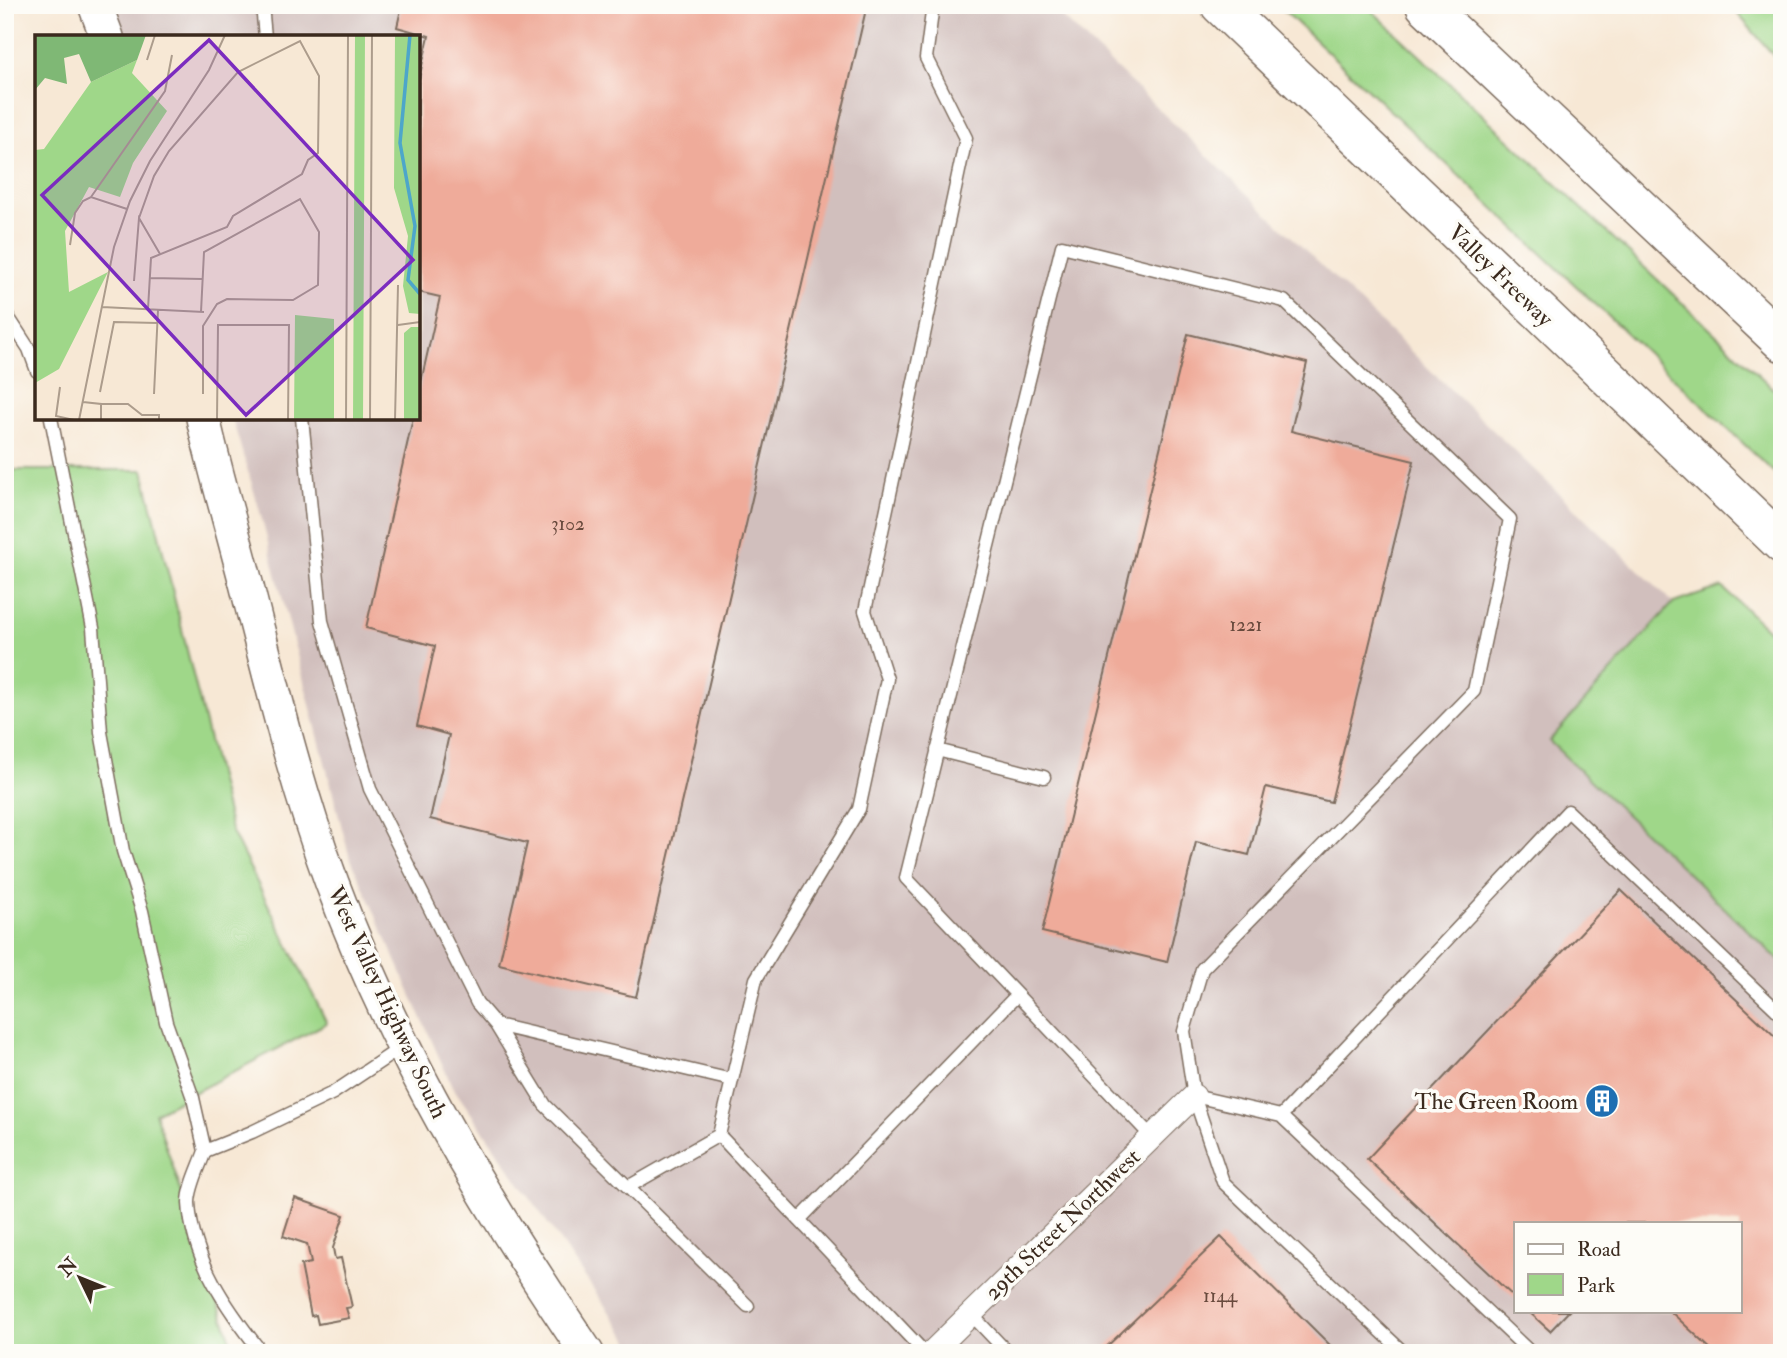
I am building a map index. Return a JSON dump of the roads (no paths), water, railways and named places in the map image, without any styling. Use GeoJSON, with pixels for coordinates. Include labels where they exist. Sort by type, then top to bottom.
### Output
{"type":"FeatureCollection","features":[{"type":"Feature","properties":{"kind":"highway","name":"Valley Freeway"},"geometry":{"type":"LineString","coordinates":[[1220,5],[1782,544]]}},
{"type":"Feature","properties":{"kind":"highway"},"geometry":{"type":"LineString","coordinates":[[1425,5],[1782,342]]}},
{"type":"Feature","properties":{"kind":"main road"},"geometry":{"type":"LineString","coordinates":[[95,5],[106,35]]}},
{"type":"Feature","properties":{"kind":"main road","name":"West Valley Highway South"},"geometry":{"type":"LineString","coordinates":[[203,420],[287,748],[332,884],[380,995],[452,1136],[517,1250],[587,1353]]}},
{"type":"Feature","properties":{"kind":"street","name":"29th Street Northwest"},"geometry":{"type":"LineString","coordinates":[[931,1353],[1194,1096]]}},
{"type":"Feature","properties":{"kind":"lane"},"geometry":{"type":"LineString","coordinates":[[262,5],[265,35]]}},
{"type":"Feature","properties":{"kind":"lane"},"geometry":{"type":"LineString","coordinates":[[628,1187],[719,1135],[756,979],[859,809],[887,679],[865,611],[965,138],[926,58],[933,5]]}},
{"type":"Feature","properties":{"kind":"lane"},"geometry":{"type":"LineString","coordinates":[[1152,1137],[906,878],[1062,246],[1284,301],[1510,519],[1474,691],[1202,969],[1184,1031],[1194,1096],[1223,1182],[1404,1353]]}},
{"type":"Feature","properties":{"kind":"lane"},"geometry":{"type":"LineString","coordinates":[[5,312],[29,349],[35,366]]}},
{"type":"Feature","properties":{"kind":"lane"},"geometry":{"type":"LineString","coordinates":[[51,420],[93,628],[101,732],[122,850],[142,911],[166,1022],[193,1098],[205,1151],[189,1201],[202,1259],[235,1318],[262,1353]]}},
{"type":"Feature","properties":{"kind":"lane"},"geometry":{"type":"LineString","coordinates":[[302,420],[322,621],[370,789],[477,1003],[496,1025],[545,1105],[748,1306]]}},
{"type":"Feature","properties":{"kind":"lane"},"geometry":{"type":"LineString","coordinates":[[937,750],[1044,777]]}},
{"type":"Feature","properties":{"kind":"lane"},"geometry":{"type":"LineString","coordinates":[[1282,1116],[1568,811],[1782,1014]]}},
{"type":"Feature","properties":{"kind":"lane"},"geometry":{"type":"LineString","coordinates":[[799,1220],[1017,995]]}},
{"type":"Feature","properties":{"kind":"lane"},"geometry":{"type":"LineString","coordinates":[[496,1025],[732,1080]]}},
{"type":"Feature","properties":{"kind":"lane"},"geometry":{"type":"LineString","coordinates":[[205,1151],[333,1093],[405,1045]]}},
{"type":"Feature","properties":{"kind":"lane"},"geometry":{"type":"LineString","coordinates":[[1194,1096],[1282,1116],[1531,1353]]}},
{"type":"Feature","properties":{"kind":"lane"},"geometry":{"type":"LineString","coordinates":[[719,1135],[925,1353]]}},
{"type":"Feature","properties":{"kind":"lane"},"geometry":{"type":"LineString","coordinates":[[971,1314],[1008,1353]]}},
{"type":"Feature","properties":{"kind":"waterway"},"geometry":{"type":"LineString","coordinates":[[1776,5],[1782,13]]}},
{"type":"Feature","properties":{"kind":"place","name":"The Green Room"},"geometry":{"type":"Point","coordinates":[1602,1101]}}]}
